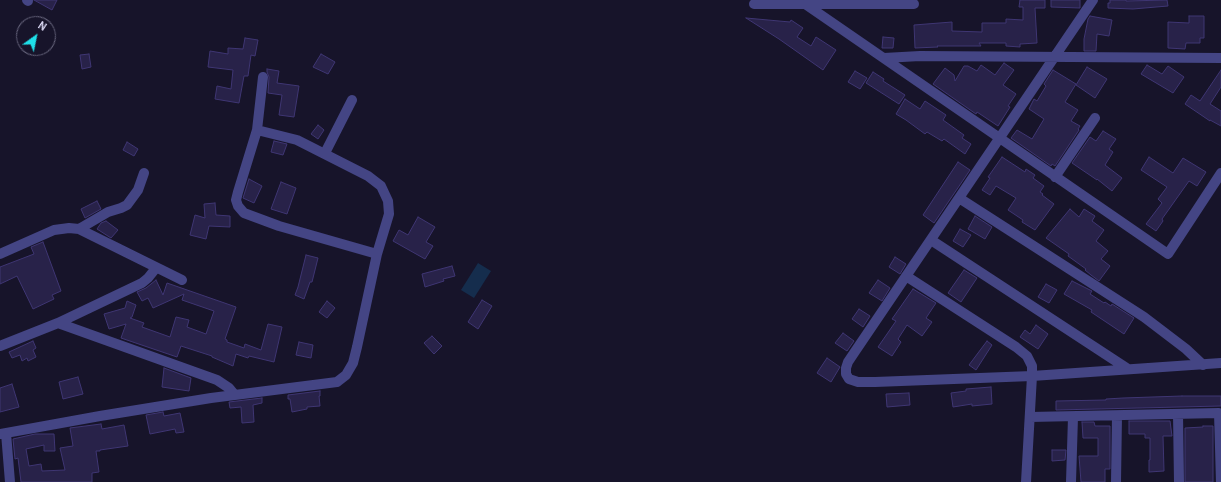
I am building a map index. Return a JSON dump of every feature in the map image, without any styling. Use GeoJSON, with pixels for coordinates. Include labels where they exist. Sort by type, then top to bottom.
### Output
{"type":"FeatureCollection","features":[{"type":"Feature","properties":{"kind":"street"},"geometry":{"type":"LineString","coordinates":[[1093,0],[848,362],[846,374],[850,379],[858,382],[870,382],[1032,376],[1221,363]]}},
{"type":"Feature","properties":{"kind":"street"},"geometry":{"type":"LineString","coordinates":[[754,4],[914,4]]}},
{"type":"Feature","properties":{"kind":"street"},"geometry":{"type":"LineString","coordinates":[[805,4],[1168,254],[1221,173]]}},
{"type":"Feature","properties":{"kind":"street"},"geometry":{"type":"LineString","coordinates":[[884,58],[920,56],[1221,58]]}},
{"type":"Feature","properties":{"kind":"street"},"geometry":{"type":"LineString","coordinates":[[263,77],[257,130],[236,200],[238,206],[244,213],[279,226],[377,254]]}},
{"type":"Feature","properties":{"kind":"street"},"geometry":{"type":"LineString","coordinates":[[325,153],[352,100]]}},
{"type":"Feature","properties":{"kind":"street"},"geometry":{"type":"LineString","coordinates":[[1055,176],[1095,118]]}},
{"type":"Feature","properties":{"kind":"street"},"geometry":{"type":"LineString","coordinates":[[10,482],[3,434],[234,394],[337,382],[346,375],[353,363],[377,254],[389,214],[388,201],[381,186],[368,176],[297,140],[257,130]]}},
{"type":"Feature","properties":{"kind":"street"},"geometry":{"type":"LineString","coordinates":[[79,229],[108,212],[127,205],[138,190],[144,173]]}},
{"type":"Feature","properties":{"kind":"street"},"geometry":{"type":"LineString","coordinates":[[959,198],[1144,317],[1186,349],[1203,365]]}},
{"type":"Feature","properties":{"kind":"street"},"geometry":{"type":"LineString","coordinates":[[0,254],[54,230],[61,228],[79,229],[182,280]]}},
{"type":"Feature","properties":{"kind":"street"},"geometry":{"type":"LineString","coordinates":[[931,240],[1128,369]]}},
{"type":"Feature","properties":{"kind":"street"},"geometry":{"type":"LineString","coordinates":[[0,346],[58,323],[142,283],[156,268]]}},
{"type":"Feature","properties":{"kind":"street"},"geometry":{"type":"LineString","coordinates":[[906,276],[1016,347],[1027,356],[1030,361],[1032,366],[1032,376],[1026,482]]}},
{"type":"Feature","properties":{"kind":"street"},"geometry":{"type":"LineString","coordinates":[[58,323],[217,380],[229,388],[234,394]]}},
{"type":"Feature","properties":{"kind":"street"},"geometry":{"type":"LineString","coordinates":[[1183,365],[1186,349]]}},
{"type":"Feature","properties":{"kind":"street"},"geometry":{"type":"LineString","coordinates":[[210,398],[217,380]]}},
{"type":"Feature","properties":{"kind":"street"},"geometry":{"type":"LineString","coordinates":[[1030,417],[1219,413],[1221,482]]}},
{"type":"Feature","properties":{"kind":"street"},"geometry":{"type":"LineString","coordinates":[[1178,414],[1179,482]]}},
{"type":"Feature","properties":{"kind":"street"},"geometry":{"type":"LineString","coordinates":[[1071,482],[1073,416]]}},
{"type":"Feature","properties":{"kind":"street"},"geometry":{"type":"LineString","coordinates":[[1116,482],[1117,416]]}},
{"type":"Feature","properties":{"kind":"water"},"geometry":{"type":"Polygon","coordinates":[[[478,263],[491,271],[474,298],[461,290],[478,263]]]}},
{"type":"Feature","properties":{"kind":"building"},"geometry":{"type":"Polygon","coordinates":[[[34,0],[57,0],[52,10],[34,0]]]}},
{"type":"Feature","properties":{"kind":"building"},"geometry":{"type":"Polygon","coordinates":[[[1020,0],[1045,0],[1045,8],[1035,8],[1037,43],[1020,44],[1020,47],[1006,46],[1006,43],[979,43],[981,46],[937,46],[938,47],[915,48],[914,25],[952,22],[952,31],[982,32],[982,23],[1006,23],[1006,19],[1023,20],[1023,7],[1019,7],[1020,0]]]}},
{"type":"Feature","properties":{"kind":"building"},"geometry":{"type":"Polygon","coordinates":[[[1051,0],[1080,0],[1080,8],[1051,7],[1051,0]]]}},
{"type":"Feature","properties":{"kind":"building"},"geometry":{"type":"Polygon","coordinates":[[[1110,0],[1167,0],[1168,6],[1133,9],[1108,8],[1108,3],[1110,3],[1110,0]]]}},
{"type":"Feature","properties":{"kind":"building"},"geometry":{"type":"Polygon","coordinates":[[[1090,16],[1112,20],[1109,36],[1097,34],[1096,51],[1084,51],[1084,39],[1090,16]]]}},
{"type":"Feature","properties":{"kind":"building"},"geometry":{"type":"Polygon","coordinates":[[[1189,16],[1204,16],[1204,38],[1200,38],[1200,43],[1186,43],[1185,49],[1168,48],[1168,22],[1189,23],[1189,16]]]}},
{"type":"Feature","properties":{"kind":"building"},"geometry":{"type":"Polygon","coordinates":[[[746,18],[790,22],[791,20],[803,28],[797,37],[811,46],[816,37],[836,50],[823,70],[746,18]]]}},
{"type":"Feature","properties":{"kind":"building"},"geometry":{"type":"Polygon","coordinates":[[[883,37],[894,38],[893,48],[882,48],[883,37]]]}},
{"type":"Feature","properties":{"kind":"building"},"geometry":{"type":"Polygon","coordinates":[[[245,38],[258,40],[255,56],[251,55],[248,76],[244,76],[239,103],[215,99],[217,86],[231,89],[233,70],[208,67],[210,51],[228,54],[228,48],[243,49],[245,38]]]}},
{"type":"Feature","properties":{"kind":"building"},"geometry":{"type":"Polygon","coordinates":[[[89,54],[91,67],[82,69],[80,55],[89,54]]]}},
{"type":"Feature","properties":{"kind":"building"},"geometry":{"type":"Polygon","coordinates":[[[321,54],[335,62],[328,74],[313,67],[321,54]]]}},
{"type":"Feature","properties":{"kind":"building"},"geometry":{"type":"Polygon","coordinates":[[[1004,63],[1014,70],[1003,85],[1016,94],[998,126],[977,112],[976,114],[933,84],[945,68],[954,75],[955,81],[964,66],[968,66],[977,71],[981,65],[995,75],[1004,63]]]}},
{"type":"Feature","properties":{"kind":"building"},"geometry":{"type":"Polygon","coordinates":[[[1147,65],[1162,74],[1168,66],[1184,77],[1173,93],[1141,74],[1147,65]]]}},
{"type":"Feature","properties":{"kind":"building"},"geometry":{"type":"Polygon","coordinates":[[[1087,67],[1107,79],[1095,98],[1076,85],[1087,67]]]}},
{"type":"Feature","properties":{"kind":"building"},"geometry":{"type":"Polygon","coordinates":[[[267,69],[279,71],[277,83],[299,86],[294,117],[279,115],[282,95],[268,93],[269,77],[267,69]]]}},
{"type":"Feature","properties":{"kind":"building"},"geometry":{"type":"Polygon","coordinates":[[[1053,70],[1076,84],[1065,102],[1078,110],[1071,121],[1080,126],[1078,129],[1079,130],[1055,166],[1052,164],[1051,166],[1011,138],[1017,130],[1032,139],[1044,119],[1029,109],[1034,99],[1037,101],[1046,86],[1044,84],[1053,70]]]}},
{"type":"Feature","properties":{"kind":"building"},"geometry":{"type":"Polygon","coordinates":[[[1221,70],[1221,87],[1210,104],[1221,111],[1221,126],[1210,121],[1185,104],[1191,95],[1200,101],[1221,70]]]}},
{"type":"Feature","properties":{"kind":"building"},"geometry":{"type":"Polygon","coordinates":[[[855,71],[867,78],[860,89],[848,82],[855,71]]]}},
{"type":"Feature","properties":{"kind":"building"},"geometry":{"type":"Polygon","coordinates":[[[873,72],[884,79],[883,81],[905,95],[899,104],[866,83],[873,72]]]}},
{"type":"Feature","properties":{"kind":"building"},"geometry":{"type":"Polygon","coordinates":[[[905,99],[920,109],[925,101],[946,115],[943,120],[964,135],[962,138],[971,144],[965,154],[944,139],[942,141],[927,132],[925,134],[896,114],[905,99]]]}},
{"type":"Feature","properties":{"kind":"building"},"geometry":{"type":"Polygon","coordinates":[[[318,125],[324,130],[318,139],[311,134],[318,125]]]}},
{"type":"Feature","properties":{"kind":"building"},"geometry":{"type":"Polygon","coordinates":[[[1103,131],[1116,139],[1109,149],[1113,152],[1105,165],[1122,178],[1112,191],[1097,179],[1072,163],[1090,137],[1096,141],[1103,131]]]}},
{"type":"Feature","properties":{"kind":"building"},"geometry":{"type":"Polygon","coordinates":[[[274,141],[287,144],[283,155],[271,152],[274,141]]]}},
{"type":"Feature","properties":{"kind":"building"},"geometry":{"type":"Polygon","coordinates":[[[127,142],[138,149],[134,156],[123,150],[127,142]]]}},
{"type":"Feature","properties":{"kind":"building"},"geometry":{"type":"Polygon","coordinates":[[[1002,157],[1025,172],[1026,169],[1035,175],[1033,178],[1044,186],[1040,192],[1054,204],[1035,230],[1022,222],[1023,220],[1008,210],[1016,198],[996,186],[990,195],[982,190],[990,178],[988,177],[1002,157]]]}},
{"type":"Feature","properties":{"kind":"building"},"geometry":{"type":"Polygon","coordinates":[[[1149,157],[1173,173],[1183,158],[1206,172],[1197,186],[1189,181],[1162,219],[1163,221],[1156,231],[1146,224],[1162,203],[1158,199],[1167,187],[1141,170],[1149,157]]]}},
{"type":"Feature","properties":{"kind":"building"},"geometry":{"type":"Polygon","coordinates":[[[958,162],[970,170],[934,223],[923,215],[958,162]]]}},
{"type":"Feature","properties":{"kind":"building"},"geometry":{"type":"Polygon","coordinates":[[[249,179],[262,186],[254,203],[243,198],[249,179]]]}},
{"type":"Feature","properties":{"kind":"building"},"geometry":{"type":"Polygon","coordinates":[[[281,182],[296,188],[287,214],[271,209],[281,182]]]}},
{"type":"Feature","properties":{"kind":"building"},"geometry":{"type":"Polygon","coordinates":[[[97,201],[101,209],[85,218],[81,209],[97,201]]]}},
{"type":"Feature","properties":{"kind":"building"},"geometry":{"type":"Polygon","coordinates":[[[215,203],[216,215],[230,216],[230,227],[209,226],[206,239],[190,235],[195,215],[205,218],[204,204],[215,203]]]}},
{"type":"Feature","properties":{"kind":"building"},"geometry":{"type":"Polygon","coordinates":[[[1070,209],[1079,217],[1084,209],[1095,216],[1092,221],[1104,230],[1096,241],[1108,251],[1101,259],[1110,266],[1099,281],[1068,256],[1069,254],[1046,238],[1070,209]]]}},
{"type":"Feature","properties":{"kind":"building"},"geometry":{"type":"Polygon","coordinates":[[[975,216],[992,227],[985,239],[968,229],[975,216]]]}},
{"type":"Feature","properties":{"kind":"building"},"geometry":{"type":"Polygon","coordinates":[[[418,217],[435,227],[426,242],[433,246],[425,259],[393,241],[399,230],[408,235],[418,217]]]}},
{"type":"Feature","properties":{"kind":"building"},"geometry":{"type":"Polygon","coordinates":[[[106,221],[118,230],[111,238],[97,229],[101,223],[106,221]]]}},
{"type":"Feature","properties":{"kind":"building"},"geometry":{"type":"Polygon","coordinates":[[[960,229],[971,235],[963,247],[953,241],[960,229]]]}},
{"type":"Feature","properties":{"kind":"building"},"geometry":{"type":"Polygon","coordinates":[[[43,242],[61,291],[52,295],[54,299],[33,309],[17,276],[0,284],[0,267],[34,254],[31,247],[43,242]]]}},
{"type":"Feature","properties":{"kind":"building"},"geometry":{"type":"Polygon","coordinates":[[[306,255],[318,258],[312,282],[310,282],[304,299],[295,295],[306,255]]]}},
{"type":"Feature","properties":{"kind":"building"},"geometry":{"type":"Polygon","coordinates":[[[895,257],[906,264],[900,274],[889,267],[895,257]]]}},
{"type":"Feature","properties":{"kind":"building"},"geometry":{"type":"Polygon","coordinates":[[[452,266],[455,276],[443,279],[444,281],[425,287],[422,274],[452,266]]]}},
{"type":"Feature","properties":{"kind":"building"},"geometry":{"type":"Polygon","coordinates":[[[964,270],[977,278],[961,302],[948,293],[964,270]]]}},
{"type":"Feature","properties":{"kind":"building"},"geometry":{"type":"Polygon","coordinates":[[[156,280],[163,295],[167,283],[236,307],[225,339],[227,342],[244,348],[245,344],[261,350],[268,324],[282,327],[274,362],[249,356],[248,358],[236,354],[233,366],[212,356],[181,346],[177,357],[121,338],[126,324],[109,329],[104,314],[125,308],[127,301],[136,305],[132,317],[130,318],[144,323],[142,327],[170,337],[176,317],[189,320],[187,327],[206,334],[214,311],[182,300],[184,294],[153,308],[148,298],[142,301],[137,292],[146,288],[156,280]]]}},
{"type":"Feature","properties":{"kind":"building"},"geometry":{"type":"Polygon","coordinates":[[[878,280],[890,288],[882,301],[869,293],[878,280]]]}},
{"type":"Feature","properties":{"kind":"building"},"geometry":{"type":"Polygon","coordinates":[[[1072,281],[1092,291],[1090,294],[1104,303],[1105,302],[1111,306],[1112,304],[1134,318],[1124,334],[1091,312],[1092,310],[1064,294],[1072,281]]]}},
{"type":"Feature","properties":{"kind":"building"},"geometry":{"type":"Polygon","coordinates":[[[1046,284],[1057,290],[1049,303],[1038,297],[1046,284]]]}},
{"type":"Feature","properties":{"kind":"building"},"geometry":{"type":"Polygon","coordinates":[[[913,289],[936,303],[926,318],[932,322],[922,336],[907,325],[898,339],[901,342],[892,356],[878,347],[896,321],[892,319],[913,289]]]}},
{"type":"Feature","properties":{"kind":"building"},"geometry":{"type":"Polygon","coordinates":[[[482,300],[492,306],[478,329],[468,322],[482,300]]]}},
{"type":"Feature","properties":{"kind":"building"},"geometry":{"type":"Polygon","coordinates":[[[327,301],[335,308],[327,318],[319,312],[327,301]]]}},
{"type":"Feature","properties":{"kind":"building"},"geometry":{"type":"Polygon","coordinates":[[[859,309],[870,316],[863,327],[852,319],[859,309]]]}},
{"type":"Feature","properties":{"kind":"building"},"geometry":{"type":"Polygon","coordinates":[[[1036,325],[1048,334],[1038,349],[1020,337],[1025,330],[1030,334],[1036,325]]]}},
{"type":"Feature","properties":{"kind":"building"},"geometry":{"type":"Polygon","coordinates":[[[843,333],[854,341],[847,351],[835,343],[843,333]]]}},
{"type":"Feature","properties":{"kind":"building"},"geometry":{"type":"Polygon","coordinates":[[[432,336],[442,346],[434,354],[424,343],[432,336]]]}},
{"type":"Feature","properties":{"kind":"building"},"geometry":{"type":"Polygon","coordinates":[[[33,341],[36,348],[33,350],[36,357],[28,361],[27,358],[22,361],[20,355],[12,358],[9,352],[33,341]]]}},
{"type":"Feature","properties":{"kind":"building"},"geometry":{"type":"Polygon","coordinates":[[[987,341],[992,345],[976,370],[969,365],[987,341]]]}},
{"type":"Feature","properties":{"kind":"building"},"geometry":{"type":"Polygon","coordinates":[[[299,342],[313,345],[311,358],[296,355],[299,342]]]}},
{"type":"Feature","properties":{"kind":"building"},"geometry":{"type":"Polygon","coordinates":[[[827,358],[840,367],[831,382],[817,373],[827,358]]]}},
{"type":"Feature","properties":{"kind":"building"},"geometry":{"type":"Polygon","coordinates":[[[164,368],[191,378],[189,391],[162,387],[164,368]]]}},
{"type":"Feature","properties":{"kind":"building"},"geometry":{"type":"Polygon","coordinates":[[[78,377],[83,394],[63,399],[59,382],[78,377]]]}},
{"type":"Feature","properties":{"kind":"building"},"geometry":{"type":"Polygon","coordinates":[[[12,384],[19,407],[0,412],[0,388],[12,384]]]}},
{"type":"Feature","properties":{"kind":"building"},"geometry":{"type":"Polygon","coordinates":[[[991,387],[992,404],[972,406],[972,404],[953,407],[951,393],[966,391],[966,389],[991,387]]]}},
{"type":"Feature","properties":{"kind":"building"},"geometry":{"type":"Polygon","coordinates":[[[320,391],[320,406],[307,407],[307,409],[292,412],[288,395],[320,391]]]}},
{"type":"Feature","properties":{"kind":"building"},"geometry":{"type":"Polygon","coordinates":[[[909,393],[910,405],[887,407],[886,394],[909,393]]]}},
{"type":"Feature","properties":{"kind":"building"},"geometry":{"type":"Polygon","coordinates":[[[1221,396],[1221,406],[1056,410],[1056,401],[1221,396]]]}},
{"type":"Feature","properties":{"kind":"building"},"geometry":{"type":"Polygon","coordinates":[[[262,398],[262,403],[253,405],[254,422],[242,423],[241,407],[230,408],[229,402],[262,398]]]}},
{"type":"Feature","properties":{"kind":"building"},"geometry":{"type":"Polygon","coordinates":[[[163,412],[164,416],[180,413],[184,432],[176,433],[175,429],[150,434],[146,415],[163,412]]]}},
{"type":"Feature","properties":{"kind":"building"},"geometry":{"type":"Polygon","coordinates":[[[1129,421],[1170,421],[1172,436],[1163,436],[1164,471],[1149,472],[1150,438],[1145,438],[1145,434],[1129,434],[1129,421]]]}},
{"type":"Feature","properties":{"kind":"building"},"geometry":{"type":"Polygon","coordinates":[[[1082,422],[1094,422],[1095,426],[1110,426],[1110,469],[1105,469],[1105,482],[1081,482],[1079,456],[1098,456],[1098,438],[1083,438],[1082,422]]]}},
{"type":"Feature","properties":{"kind":"building"},"geometry":{"type":"Polygon","coordinates":[[[101,424],[102,429],[124,425],[128,446],[96,451],[99,472],[92,473],[92,482],[21,482],[18,458],[15,459],[13,439],[35,434],[54,434],[55,451],[44,451],[44,445],[26,449],[29,466],[41,464],[42,471],[65,470],[60,448],[73,446],[70,428],[101,424]]]}},
{"type":"Feature","properties":{"kind":"building"},"geometry":{"type":"Polygon","coordinates":[[[1213,426],[1213,482],[1185,482],[1185,428],[1213,426]]]}},
{"type":"Feature","properties":{"kind":"building"},"geometry":{"type":"Polygon","coordinates":[[[1052,450],[1066,450],[1065,460],[1052,461],[1052,450]]]}}]}
